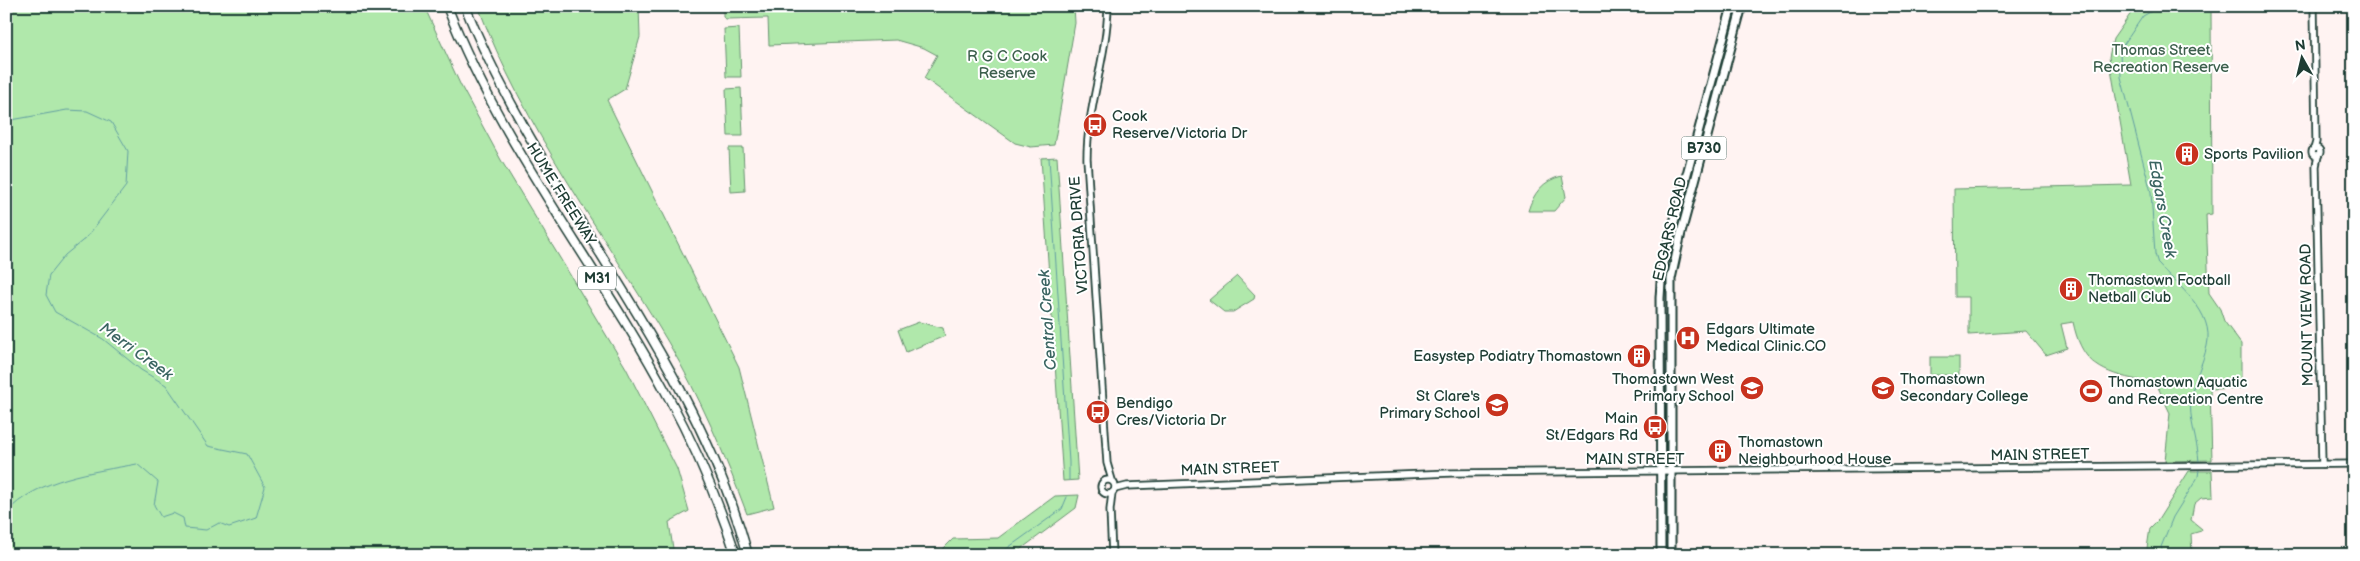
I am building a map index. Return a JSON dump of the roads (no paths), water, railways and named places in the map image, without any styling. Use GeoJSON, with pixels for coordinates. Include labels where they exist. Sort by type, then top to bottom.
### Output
{"type":"FeatureCollection","features":[{"type":"Feature","properties":{"kind":"highway","name":"HUME FREEWAY"},"geometry":{"type":"LineString","coordinates":[[447,6],[474,70],[503,126],[668,396],[710,484],[736,555]]}},
{"type":"Feature","properties":{"kind":"highway","name":"HUME FREEWAY"},"geometry":{"type":"LineString","coordinates":[[465,6],[492,69],[523,128],[688,401],[721,475],[748,555]]}},
{"type":"Feature","properties":{"kind":"main road","name":"EDGARS ROAD"},"geometry":{"type":"LineString","coordinates":[[1661,555],[1660,307],[1662,268],[1732,6]]}},
{"type":"Feature","properties":{"kind":"main road","name":"EDGARS ROAD"},"geometry":{"type":"LineString","coordinates":[[1671,555],[1669,316],[1672,272],[1742,6]]}},
{"type":"Feature","properties":{"kind":"street","name":"VICTORIA DRIVE"},"geometry":{"type":"LineString","coordinates":[[1104,493],[1101,486],[1105,480],[1107,464],[1086,159],[1088,132],[1106,31],[1108,6]]}},
{"type":"Feature","properties":{"kind":"street","name":"MOUNT VIEW ROAD"},"geometry":{"type":"LineString","coordinates":[[2314,6],[2322,464]]}},
{"type":"Feature","properties":{"kind":"street","name":"VICTORIA DRIVE"},"geometry":{"type":"LineString","coordinates":[[1107,464],[1113,481],[1114,491]]}},
{"type":"Feature","properties":{"kind":"street","name":"MAIN STREET"},"geometry":{"type":"LineString","coordinates":[[1104,493],[1127,486],[1424,474],[2354,464]]}},
{"type":"Feature","properties":{"kind":"street","name":"MAIN STREET"},"geometry":{"type":"LineString","coordinates":[[1105,480],[1127,486]]}},
{"type":"Feature","properties":{"kind":"street"},"geometry":{"type":"LineString","coordinates":[[1112,555],[1110,510],[1114,491]]}},
{"type":"Feature","properties":{"kind":"street"},"geometry":{"type":"LineString","coordinates":[[1104,493],[1110,510]]}},
{"type":"Feature","properties":{"kind":"waterway","name":"Edgars Creek"},"geometry":{"type":"LineString","coordinates":[[2161,6],[2143,16],[2120,50],[2121,77],[2151,192],[2155,254],[2158,264],[2193,300],[2206,322],[2207,346],[2194,384],[2190,405],[2199,462]]}},
{"type":"Feature","properties":{"kind":"waterway","name":"Merri Creek"},"geometry":{"type":"LineString","coordinates":[[6,121],[67,110],[87,111],[111,122],[128,151],[126,186],[87,237],[65,255],[49,275],[46,295],[55,312],[103,339],[141,370],[166,385],[208,446],[247,454],[265,487],[256,518],[229,527],[219,523],[206,530],[185,528],[183,518],[173,513],[161,517],[154,505],[158,482],[137,464],[67,478],[50,484],[19,501],[6,513]]}},
{"type":"Feature","properties":{"kind":"waterway","name":"Central Creek"},"geometry":{"type":"LineString","coordinates":[[1049,158],[1069,480]]}},
{"type":"Feature","properties":{"kind":"waterway","name":"Edgars Creek"},"geometry":{"type":"LineString","coordinates":[[2164,555],[2161,547],[2173,517],[2198,477],[2199,469]]}},
{"type":"Feature","properties":{"kind":"waterway","name":"Central Creek"},"geometry":{"type":"LineString","coordinates":[[998,555],[1062,509],[1067,497]]}},
{"type":"Feature","properties":{"kind":"place","name":"Cook Reserve/Victoria Dr"},"geometry":{"type":"Point","coordinates":[1095,125]}},
{"type":"Feature","properties":{"kind":"place","name":"Sports Pavilion"},"geometry":{"type":"Point","coordinates":[2187,154]}},
{"type":"Feature","properties":{"kind":"place","name":"Thomastown Football Netball Club"},"geometry":{"type":"Point","coordinates":[2071,289]}},
{"type":"Feature","properties":{"kind":"place","name":"Edgars Ultimate Medical Clinic.CO"},"geometry":{"type":"Point","coordinates":[1688,338]}},
{"type":"Feature","properties":{"kind":"place","name":"Easystep Podiatry Thomastown"},"geometry":{"type":"Point","coordinates":[1639,356]}},
{"type":"Feature","properties":{"kind":"place","name":"Thomastown West Primary School"},"geometry":{"type":"Point","coordinates":[1752,388]}},
{"type":"Feature","properties":{"kind":"place","name":"Thomastown Secondary College"},"geometry":{"type":"Point","coordinates":[1883,388]}},
{"type":"Feature","properties":{"kind":"place","name":"Thomastown Aquatic and Recreation Centre"},"geometry":{"type":"Point","coordinates":[2091,391]}},
{"type":"Feature","properties":{"kind":"place","name":"St Clare's Primary School"},"geometry":{"type":"Point","coordinates":[1497,405]}},
{"type":"Feature","properties":{"kind":"place","name":"Bendigo Cres/Victoria Dr"},"geometry":{"type":"Point","coordinates":[1098,412]}},
{"type":"Feature","properties":{"kind":"place","name":"Main St/Edgars Rd"},"geometry":{"type":"Point","coordinates":[1655,427]}},
{"type":"Feature","properties":{"kind":"place","name":"Thomastown Neighbourhood House"},"geometry":{"type":"Point","coordinates":[1720,451]}},
{"type":"Feature","properties":{"kind":"park label","name":"Thomas Street Recreation Reserve"},"geometry":{"type":"Point","coordinates":[2161,58]}},
{"type":"Feature","properties":{"kind":"park label","name":"R G C Cook Reserve"},"geometry":{"type":"Point","coordinates":[1007,64]}}]}
